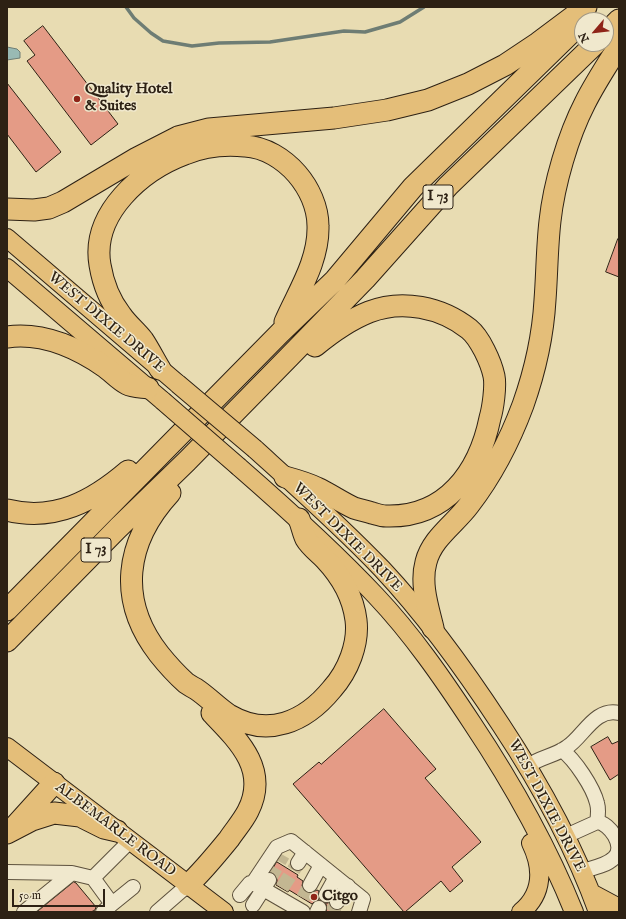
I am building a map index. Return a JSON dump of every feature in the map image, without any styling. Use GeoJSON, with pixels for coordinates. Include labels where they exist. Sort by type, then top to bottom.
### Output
{"type":"FeatureCollection","features":[{"type":"Feature","properties":{"kind":"highway"},"geometry":{"type":"LineString","coordinates":[[7,209],[34,210],[49,208],[63,202],[137,158],[178,137],[209,129],[334,118],[379,111],[428,100],[468,84],[505,65],[538,43],[586,7]]}},
{"type":"Feature","properties":{"kind":"highway","name":"I 73"},"geometry":{"type":"LineString","coordinates":[[7,610],[281,332],[335,280],[413,187],[574,30]]}},
{"type":"Feature","properties":{"kind":"highway"},"geometry":{"type":"LineString","coordinates":[[432,628],[425,594],[424,578],[426,562],[437,540],[469,505],[484,484],[506,444],[523,404],[540,342],[545,301],[550,220],[559,179],[572,134],[584,104],[619,46]]}},
{"type":"Feature","properties":{"kind":"highway","name":"I 73"},"geometry":{"type":"LineString","coordinates":[[7,641],[118,528],[187,461],[365,279],[448,186],[587,52]]}},
{"type":"Feature","properties":{"kind":"highway"},"geometry":{"type":"LineString","coordinates":[[160,369],[143,341],[121,316],[114,305],[103,280],[99,252],[105,224],[112,210],[121,199],[142,178],[166,162],[186,153],[209,147],[226,145],[246,146],[270,153],[290,166],[303,181],[313,199],[318,225],[316,248],[306,281],[295,300],[281,332]]}},
{"type":"Feature","properties":{"kind":"highway"},"geometry":{"type":"LineString","coordinates":[[285,477],[316,488],[355,508],[385,516],[409,515],[433,507],[455,491],[472,467],[486,438],[492,408],[494,377],[486,353],[470,330],[447,314],[420,306],[393,306],[370,312],[339,327],[313,347],[289,357]]}},
{"type":"Feature","properties":{"kind":"highway"},"geometry":{"type":"LineString","coordinates":[[7,337],[31,336],[65,344],[94,360],[127,384],[156,394]]}},
{"type":"Feature","properties":{"kind":"highway"},"geometry":{"type":"LineString","coordinates":[[7,510],[30,514],[45,513],[63,510],[78,504],[92,497],[114,482],[128,471],[155,445],[176,438]]}},
{"type":"Feature","properties":{"kind":"highway"},"geometry":{"type":"LineString","coordinates":[[187,461],[174,488],[156,510],[140,538],[133,563],[131,584],[134,605],[142,628],[164,660],[186,684],[192,693],[233,734],[243,748],[253,768],[255,781],[252,800],[244,818],[203,872],[188,885]]}},
{"type":"Feature","properties":{"kind":"highway"},"geometry":{"type":"LineString","coordinates":[[186,684],[196,689],[215,705],[234,717],[248,724],[265,727],[280,725],[301,716],[320,702],[336,685],[346,668],[354,649],[356,629],[355,613],[348,592],[340,577],[307,540],[299,519]]}},
{"type":"Feature","properties":{"kind":"highway"},"geometry":{"type":"LineString","coordinates":[[8,833],[54,783]]}},
{"type":"Feature","properties":{"kind":"highway"},"geometry":{"type":"LineString","coordinates":[[8,833],[32,820],[54,813],[80,816],[124,836]]}},
{"type":"Feature","properties":{"kind":"main road","name":"WEST DIXIE DRIVE"},"geometry":{"type":"LineString","coordinates":[[7,238],[255,449],[382,569],[432,628],[481,694],[528,766],[566,836],[598,912]]}},
{"type":"Feature","properties":{"kind":"main road","name":"WEST DIXIE DRIVE"},"geometry":{"type":"LineString","coordinates":[[7,268],[156,394],[299,519],[376,596],[407,632],[460,705],[495,758],[519,798],[543,844],[574,912]]}},
{"type":"Feature","properties":{"kind":"main road","name":"ALBEMARLE ROAD"},"geometry":{"type":"LineString","coordinates":[[7,747],[224,912]]}},
{"type":"Feature","properties":{"kind":"main road"},"geometry":{"type":"LineString","coordinates":[[519,798],[523,824],[536,853],[540,874],[536,893],[521,912]]}},
{"type":"Feature","properties":{"kind":"main road"},"geometry":{"type":"LineString","coordinates":[[591,893],[619,908]]}},
{"type":"Feature","properties":{"kind":"street"},"geometry":{"type":"LineString","coordinates":[[528,766],[536,760],[562,750],[574,742],[587,725],[597,718],[608,713],[619,712]]}},
{"type":"Feature","properties":{"kind":"street"},"geometry":{"type":"LineString","coordinates":[[562,750],[574,761],[592,791],[597,803],[597,822]]}},
{"type":"Feature","properties":{"kind":"street"},"geometry":{"type":"LineString","coordinates":[[566,836],[597,822],[606,826],[614,834],[618,846],[618,854],[614,859],[605,864],[582,871]]}},
{"type":"Feature","properties":{"kind":"street"},"geometry":{"type":"LineString","coordinates":[[93,878],[124,836]]}},
{"type":"Feature","properties":{"kind":"street"},"geometry":{"type":"LineString","coordinates":[[283,855],[291,841]]}},
{"type":"Feature","properties":{"kind":"street"},"geometry":{"type":"LineString","coordinates":[[291,841],[301,857],[321,865],[363,899],[360,912]]}},
{"type":"Feature","properties":{"kind":"street"},"geometry":{"type":"LineString","coordinates":[[252,905],[277,847],[291,841]]}},
{"type":"Feature","properties":{"kind":"street"},"geometry":{"type":"LineString","coordinates":[[310,886],[321,865]]}},
{"type":"Feature","properties":{"kind":"street"},"geometry":{"type":"LineString","coordinates":[[7,872],[72,872],[93,878],[108,908],[133,887]]}},
{"type":"Feature","properties":{"kind":"street"},"geometry":{"type":"LineString","coordinates":[[24,912],[72,872]]}},
{"type":"Feature","properties":{"kind":"street"},"geometry":{"type":"LineString","coordinates":[[336,877],[332,899],[348,886]]}},
{"type":"Feature","properties":{"kind":"street"},"geometry":{"type":"LineString","coordinates":[[240,895],[250,883],[262,884],[301,906]]}},
{"type":"Feature","properties":{"kind":"street"},"geometry":{"type":"LineString","coordinates":[[157,912],[188,885]]}},
{"type":"Feature","properties":{"kind":"water"},"geometry":{"type":"Polygon","coordinates":[[[7,47],[17,49],[20,52],[20,58],[7,60],[7,47]]]}},
{"type":"Feature","properties":{"kind":"building","name":"Quality Hotel & Suites"},"geometry":{"type":"Polygon","coordinates":[[[43,26],[118,124],[91,145],[27,61],[35,55],[24,41],[43,26]]]}},
{"type":"Feature","properties":{"kind":"building","name":"Quality Hotel & Suites"},"geometry":{"type":"Polygon","coordinates":[[[7,83],[61,152],[36,172],[7,134],[7,83]]]}},
{"type":"Feature","properties":{"kind":"building"},"geometry":{"type":"Polygon","coordinates":[[[618,239],[619,240],[619,277],[606,272],[618,239]]]}},
{"type":"Feature","properties":{"kind":"building"},"geometry":{"type":"Polygon","coordinates":[[[384,709],[436,769],[425,778],[481,842],[452,867],[463,881],[450,892],[441,881],[405,912],[293,784],[319,762],[321,764],[384,709]]]}},
{"type":"Feature","properties":{"kind":"building"},"geometry":{"type":"Polygon","coordinates":[[[608,737],[612,744],[619,741],[619,774],[610,780],[591,747],[608,737]]]}},
{"type":"Feature","properties":{"kind":"building"},"geometry":{"type":"Polygon","coordinates":[[[277,862],[298,875],[297,877],[303,881],[302,886],[306,892],[311,893],[317,890],[319,891],[319,900],[312,904],[289,890],[288,892],[276,885],[277,876],[271,872],[277,862]]]}},
{"type":"Feature","properties":{"kind":"building"},"geometry":{"type":"Polygon","coordinates":[[[74,882],[96,907],[95,910],[91,912],[37,912],[74,882]]]}},
{"type":"Feature","properties":{"kind":"building"},"geometry":{"type":"Polygon","coordinates":[[[326,903],[329,903],[333,909],[340,910],[339,912],[326,912],[326,903]]]}},
{"type":"Feature","properties":{"kind":"waterway"},"geometry":{"type":"LineString","coordinates":[[126,7],[134,18],[163,41],[192,46],[219,43],[270,42],[344,31],[365,32],[400,22],[424,7]]}},
{"type":"Feature","properties":{"kind":"tunnel"},"geometry":{"type":"LineString","coordinates":[[269,880],[283,855]]}},
{"type":"Feature","properties":{"kind":"tunnel"},"geometry":{"type":"LineString","coordinates":[[282,888],[298,863]]}},
{"type":"Feature","properties":{"kind":"tunnel"},"geometry":{"type":"LineString","coordinates":[[303,898],[310,885]]}},
{"type":"Feature","properties":{"kind":"tunnel"},"geometry":{"type":"LineString","coordinates":[[332,912],[337,902]]}},
{"type":"Feature","properties":{"kind":"place","name":"Quality Hotel & Suites"},"geometry":{"type":"Point","coordinates":[77,99]}},
{"type":"Feature","properties":{"kind":"place","name":"Citgo"},"geometry":{"type":"Point","coordinates":[314,897]}}]}
